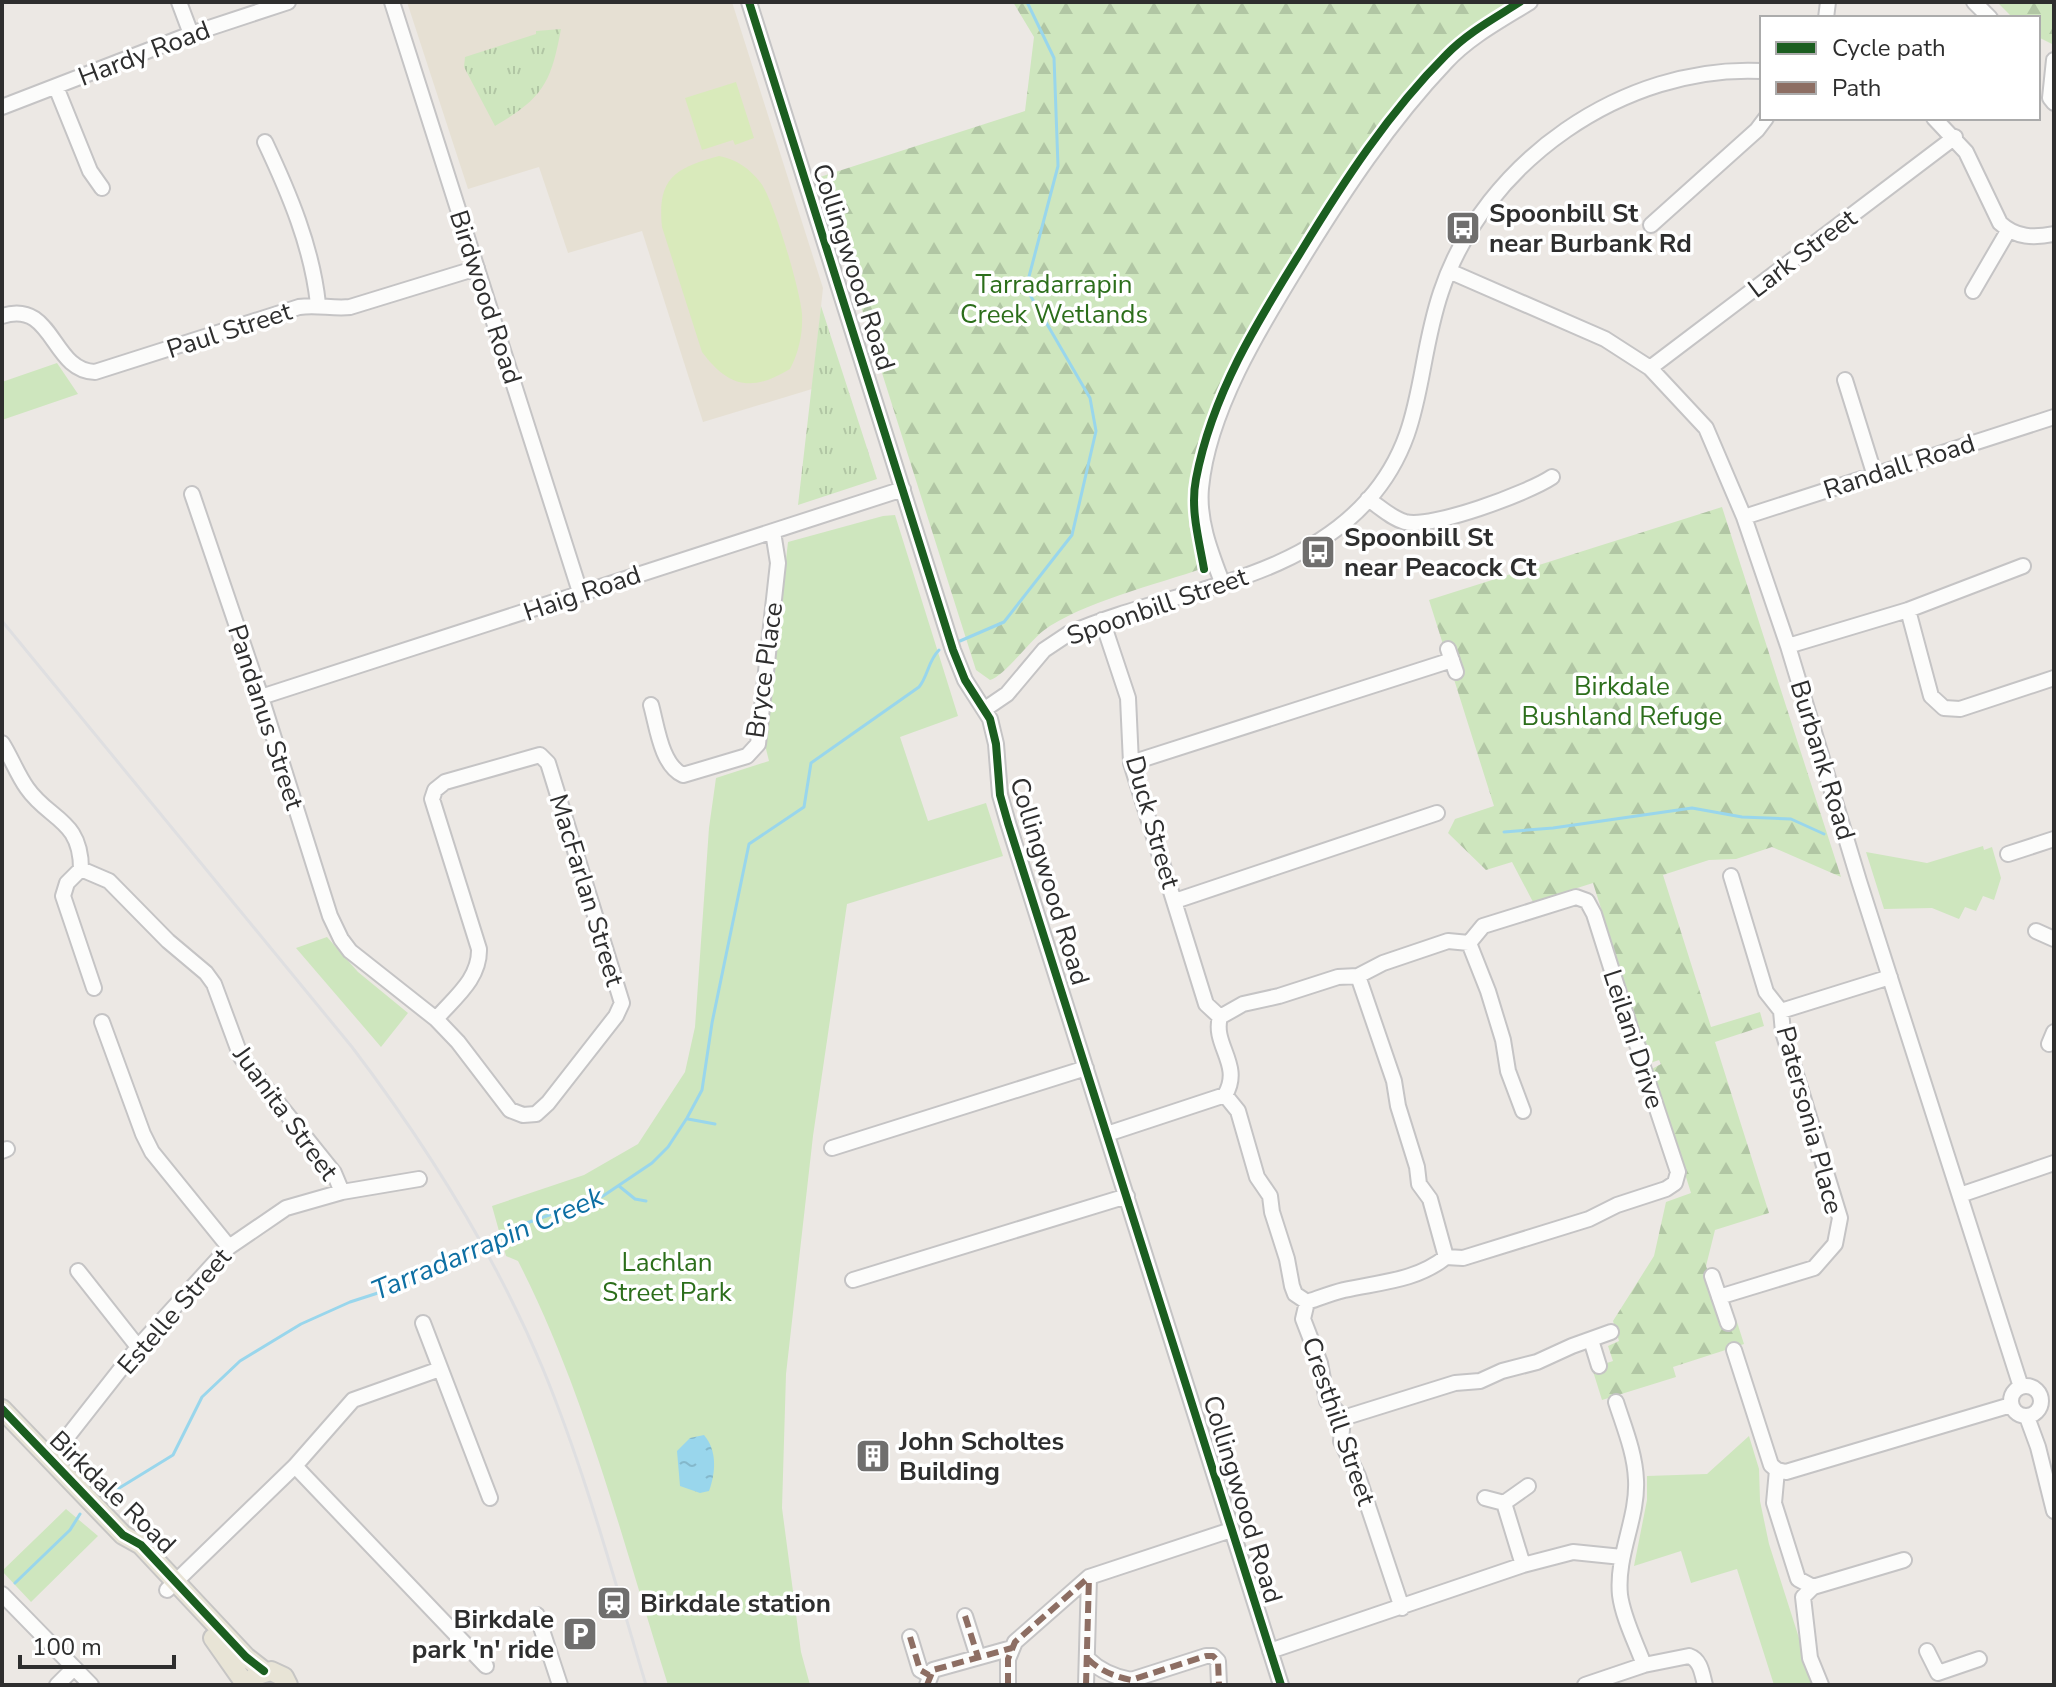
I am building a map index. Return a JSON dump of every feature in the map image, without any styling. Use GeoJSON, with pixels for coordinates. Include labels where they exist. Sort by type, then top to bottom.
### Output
{"type":"FeatureCollection","features":[{"type":"Feature","properties":{"kind":"main road","name":"Birkdale Road"},"geometry":{"type":"LineString","coordinates":[[2,1409],[124,1535],[141,1545],[248,1685]]}},
{"type":"Feature","properties":{"kind":"main road","name":"Birkdale Road"},"geometry":{"type":"LineString","coordinates":[[171,1586],[246,1657],[264,1671],[278,1673],[288,1685]]}},
{"type":"Feature","properties":{"kind":"main road"},"geometry":{"type":"LineString","coordinates":[[248,1685],[264,1671]]}},
{"type":"Feature","properties":{"kind":"street"},"geometry":{"type":"LineString","coordinates":[[179,2],[191,34]]}},
{"type":"Feature","properties":{"kind":"street","name":"Hardy Road"},"geometry":{"type":"LineString","coordinates":[[2,107],[191,34],[288,2]]}},
{"type":"Feature","properties":{"kind":"street","name":"Birdwood Road"},"geometry":{"type":"LineString","coordinates":[[392,2],[580,592]]}},
{"type":"Feature","properties":{"kind":"street","name":"Collingwood Road"},"geometry":{"type":"LineString","coordinates":[[749,2],[960,668],[985,709],[994,732],[996,770],[1004,809],[1281,1685]]}},
{"type":"Feature","properties":{"kind":"street"},"geometry":{"type":"LineString","coordinates":[[1222,582],[1202,521],[1201,488],[1234,376],[1275,303],[1357,172],[1447,60],[1489,27],[1530,2]]}},
{"type":"Feature","properties":{"kind":"street"},"geometry":{"type":"LineString","coordinates":[[2054,60],[2050,98],[2054,103]]}},
{"type":"Feature","properties":{"kind":"street","name":"Spoonbill Street"},"geometry":{"type":"LineString","coordinates":[[985,709],[1007,694],[1044,650],[1068,634],[1102,620],[1273,565],[1331,534],[1368,499],[1390,471],[1409,432],[1427,340],[1449,271],[1468,234],[1510,177],[1589,115],[1628,97],[1677,80],[1720,72],[1760,71]]}},
{"type":"Feature","properties":{"kind":"street"},"geometry":{"type":"LineString","coordinates":[[56,87],[90,171],[102,188]]}},
{"type":"Feature","properties":{"kind":"street"},"geometry":{"type":"LineString","coordinates":[[1651,225],[1764,120]]}},
{"type":"Feature","properties":{"kind":"street"},"geometry":{"type":"LineString","coordinates":[[1936,120],[1955,137],[1975,167],[1994,214],[2008,231],[2023,236],[2054,234]]}},
{"type":"Feature","properties":{"kind":"street","name":"Lark Street"},"geometry":{"type":"LineString","coordinates":[[1650,368],[1955,137]]}},
{"type":"Feature","properties":{"kind":"street"},"geometry":{"type":"LineString","coordinates":[[265,142],[294,204],[318,304]]}},
{"type":"Feature","properties":{"kind":"street"},"geometry":{"type":"LineString","coordinates":[[1973,291],[2008,231]]}},
{"type":"Feature","properties":{"kind":"street","name":"Paul Street"},"geometry":{"type":"LineString","coordinates":[[2,316],[28,314],[39,321],[75,367],[95,372],[299,307],[318,304],[350,307],[477,268]]}},
{"type":"Feature","properties":{"kind":"street","name":"Burbank Road"},"geometry":{"type":"LineString","coordinates":[[1449,271],[1605,339],[1650,368],[1706,428],[1744,517],[1788,646],[2021,1387]]}},
{"type":"Feature","properties":{"kind":"street"},"geometry":{"type":"LineString","coordinates":[[1845,380],[1874,473]]}},
{"type":"Feature","properties":{"kind":"street","name":"Randall Road"},"geometry":{"type":"LineString","coordinates":[[1744,517],[2054,417]]}},
{"type":"Feature","properties":{"kind":"street"},"geometry":{"type":"LineString","coordinates":[[1368,499],[1399,520],[1427,523],[1535,488],[1552,477]]}},
{"type":"Feature","properties":{"kind":"street","name":"Haig Road"},"geometry":{"type":"LineString","coordinates":[[261,697],[903,489]]}},
{"type":"Feature","properties":{"kind":"street","name":"Pandanus Street"},"geometry":{"type":"LineString","coordinates":[[192,494],[261,697],[330,916],[341,939]]}},
{"type":"Feature","properties":{"kind":"street","name":"Bryce Place"},"geometry":{"type":"LineString","coordinates":[[651,705],[668,761],[674,771],[683,775],[747,756],[758,744],[778,563],[773,532]]}},
{"type":"Feature","properties":{"kind":"street"},"geometry":{"type":"LineString","coordinates":[[1788,646],[1908,610],[2023,566]]}},
{"type":"Feature","properties":{"kind":"street"},"geometry":{"type":"LineString","coordinates":[[1908,610],[1931,696],[1944,708],[1960,709],[2054,678]]}},
{"type":"Feature","properties":{"kind":"street","name":"Duck Street"},"geometry":{"type":"LineString","coordinates":[[1102,620],[1128,698],[1131,763],[1206,1004],[1220,1017]]}},
{"type":"Feature","properties":{"kind":"street"},"geometry":{"type":"LineString","coordinates":[[1131,763],[1452,660]]}},
{"type":"Feature","properties":{"kind":"street"},"geometry":{"type":"LineString","coordinates":[[2,743],[27,788],[58,816],[76,839],[81,853],[81,869],[67,883],[63,896],[94,988]]}},
{"type":"Feature","properties":{"kind":"street","name":"MacFarlan Street"},"geometry":{"type":"LineString","coordinates":[[341,939],[350,951],[436,1019],[458,1042],[510,1110],[523,1115],[536,1114],[548,1103],[616,1016],[622,1003],[548,763],[540,755],[445,782],[435,790],[432,799],[479,949],[480,963],[475,975],[436,1019]]}},
{"type":"Feature","properties":{"kind":"street"},"geometry":{"type":"LineString","coordinates":[[1175,901],[1437,813]]}},
{"type":"Feature","properties":{"kind":"street"},"geometry":{"type":"LineString","coordinates":[[2008,854],[2054,839]]}},
{"type":"Feature","properties":{"kind":"street","name":"Juanita Street"},"geometry":{"type":"LineString","coordinates":[[81,869],[109,881],[168,941],[206,973],[214,984],[241,1057],[334,1173],[342,1192]]}},
{"type":"Feature","properties":{"kind":"street","name":"Patersonia Place"},"geometry":{"type":"LineString","coordinates":[[1719,1297],[1814,1268],[1835,1244],[1840,1218],[1783,1032],[1781,1011],[1766,992],[1731,876]]}},
{"type":"Feature","properties":{"kind":"street","name":"Leilani Drive"},"geometry":{"type":"LineString","coordinates":[[1220,1017],[1243,1004],[1338,977],[1358,976],[1383,963],[1448,941],[1469,943],[1483,926],[1576,897],[1587,901],[1594,914],[1678,1172],[1675,1183],[1666,1189],[1617,1205],[1589,1219],[1463,1258],[1446,1257],[1427,1271],[1380,1285],[1346,1290],[1307,1302]]}},
{"type":"Feature","properties":{"kind":"street"},"geometry":{"type":"LineString","coordinates":[[2036,931],[2054,939]]}},
{"type":"Feature","properties":{"kind":"street"},"geometry":{"type":"LineString","coordinates":[[1469,943],[1488,991],[1503,1040],[1508,1071],[1523,1111]]}},
{"type":"Feature","properties":{"kind":"street"},"geometry":{"type":"LineString","coordinates":[[1358,976],[1394,1081],[1419,1184],[1430,1199],[1446,1257]]}},
{"type":"Feature","properties":{"kind":"street"},"geometry":{"type":"LineString","coordinates":[[1781,1011],[1890,977]]}},
{"type":"Feature","properties":{"kind":"street"},"geometry":{"type":"LineString","coordinates":[[1107,1134],[1225,1095],[1232,1084],[1219,1030],[1220,1017]]}},
{"type":"Feature","properties":{"kind":"street"},"geometry":{"type":"LineString","coordinates":[[102,1022],[152,1152],[229,1247]]}},
{"type":"Feature","properties":{"kind":"street"},"geometry":{"type":"LineString","coordinates":[[832,1148],[1086,1068]]}},
{"type":"Feature","properties":{"kind":"street","name":"Cresthill Street"},"geometry":{"type":"LineString","coordinates":[[1225,1095],[1238,1111],[1257,1177],[1270,1196],[1295,1294],[1307,1302],[1303,1319],[1320,1363],[1327,1401],[1343,1418],[1341,1441],[1358,1476],[1402,1608]]}},
{"type":"Feature","properties":{"kind":"street"},"geometry":{"type":"LineString","coordinates":[[1960,1195],[2054,1163]]}},
{"type":"Feature","properties":{"kind":"street","name":"Estelle Street"},"geometry":{"type":"LineString","coordinates":[[50,1459],[138,1347],[229,1247],[286,1208],[342,1192],[419,1179]]}},
{"type":"Feature","properties":{"kind":"street"},"geometry":{"type":"LineString","coordinates":[[853,1280],[1127,1196]]}},
{"type":"Feature","properties":{"kind":"street"},"geometry":{"type":"LineString","coordinates":[[78,1271],[138,1347]]}},
{"type":"Feature","properties":{"kind":"street"},"geometry":{"type":"LineString","coordinates":[[1712,1276],[1728,1323]]}},
{"type":"Feature","properties":{"kind":"street"},"geometry":{"type":"LineString","coordinates":[[423,1323],[490,1498]]}},
{"type":"Feature","properties":{"kind":"street"},"geometry":{"type":"LineString","coordinates":[[1343,1418],[1455,1383],[1480,1381],[1611,1332]]}},
{"type":"Feature","properties":{"kind":"street"},"geometry":{"type":"LineString","coordinates":[[1591,1340],[1599,1366]]}},
{"type":"Feature","properties":{"kind":"street"},"geometry":{"type":"LineString","coordinates":[[1734,1350],[1771,1465],[1786,1472],[2011,1405]]}},
{"type":"Feature","properties":{"kind":"street"},"geometry":{"type":"LineString","coordinates":[[171,1586],[295,1466],[353,1400],[440,1369]]}},
{"type":"Feature","properties":{"kind":"street"},"geometry":{"type":"LineString","coordinates":[[2027,1417],[2039,1410],[2047,1394],[2021,1387],[2014,1392],[2011,1405],[2015,1412],[2027,1417],[2054,1511]]}},
{"type":"Feature","properties":{"kind":"street"},"geometry":{"type":"LineString","coordinates":[[1616,1402],[1632,1452],[1636,1480],[1633,1513],[1622,1557],[1620,1596],[1644,1665]]}},
{"type":"Feature","properties":{"kind":"street"},"geometry":{"type":"LineString","coordinates":[[295,1466],[486,1666]]}},
{"type":"Feature","properties":{"kind":"street"},"geometry":{"type":"LineString","coordinates":[[1777,1470],[1774,1503],[1798,1579],[1813,1587]]}},
{"type":"Feature","properties":{"kind":"street"},"geometry":{"type":"LineString","coordinates":[[1504,1503],[1528,1486]]}},
{"type":"Feature","properties":{"kind":"street"},"geometry":{"type":"LineString","coordinates":[[1485,1498],[1504,1503]]}},
{"type":"Feature","properties":{"kind":"street"},"geometry":{"type":"LineString","coordinates":[[1504,1503],[1523,1565]]}},
{"type":"Feature","properties":{"kind":"street"},"geometry":{"type":"LineString","coordinates":[[1008,1685],[1008,1659],[1012,1648],[1089,1577],[1231,1530]]}},
{"type":"Feature","properties":{"kind":"street"},"geometry":{"type":"LineString","coordinates":[[1270,1651],[1523,1565],[1573,1552],[1622,1557]]}},
{"type":"Feature","properties":{"kind":"street"},"geometry":{"type":"LineString","coordinates":[[1821,1685],[1810,1658],[1803,1597],[1813,1587],[1904,1560]]}},
{"type":"Feature","properties":{"kind":"street"},"geometry":{"type":"LineString","coordinates":[[1086,1685],[1089,1577]]}},
{"type":"Feature","properties":{"kind":"street"},"geometry":{"type":"LineString","coordinates":[[2,1594],[91,1685]]}},
{"type":"Feature","properties":{"kind":"street"},"geometry":{"type":"LineString","coordinates":[[537,1615],[560,1685]]}},
{"type":"Feature","properties":{"kind":"street"},"geometry":{"type":"LineString","coordinates":[[965,1616],[978,1657]]}},
{"type":"Feature","properties":{"kind":"street"},"geometry":{"type":"LineString","coordinates":[[910,1637],[920,1670],[928,1680],[933,1670],[1012,1648]]}},
{"type":"Feature","properties":{"kind":"street"},"geometry":{"type":"LineString","coordinates":[[1927,1651],[1940,1679],[1979,1659]]}},
{"type":"Feature","properties":{"kind":"street"},"geometry":{"type":"LineString","coordinates":[[1088,1659],[1120,1681],[1213,1656],[1218,1661],[1219,1685]]}},
{"type":"Feature","properties":{"kind":"street"},"geometry":{"type":"LineString","coordinates":[[1585,1685],[1674,1657],[1694,1657],[1701,1668],[1705,1685]]}},
{"type":"Feature","properties":{"kind":"street"},"geometry":{"type":"LineString","coordinates":[[57,1685],[74,1668]]}},
{"type":"Feature","properties":{"kind":"shaded area"},"geometry":{"type":"Polygon","coordinates":[[[407,2],[732,2],[823,288],[812,389],[703,422],[642,231],[568,253],[539,167],[468,189],[407,2]]]}},
{"type":"Feature","properties":{"kind":"green space","name":"Tarradarrapin Creek Wetlands"},"geometry":{"type":"Polygon","coordinates":[[[1013,2],[1511,2],[1441,54],[1348,167],[1226,370],[1200,435],[1190,482],[1189,526],[1204,568],[1098,603],[1059,621],[1043,631],[1002,673],[990,680],[976,670],[820,177],[1025,111],[1034,37],[1013,2]]]}},
{"type":"Feature","properties":{"kind":"green space"},"geometry":{"type":"Polygon","coordinates":[[[1997,2],[2054,2],[2054,45],[2040,38],[2040,16],[2011,16],[1997,2]]]}},
{"type":"Feature","properties":{"kind":"green space"},"geometry":{"type":"Polygon","coordinates":[[[561,29],[553,63],[542,87],[524,107],[495,126],[464,67],[465,57],[536,34],[536,31],[561,29]]]}},
{"type":"Feature","properties":{"kind":"green space"},"geometry":{"type":"Polygon","coordinates":[[[736,82],[754,138],[735,145],[733,140],[702,150],[685,98],[736,82]]]}},
{"type":"Feature","properties":{"kind":"green space"},"geometry":{"type":"Polygon","coordinates":[[[719,156],[747,169],[765,191],[786,246],[800,303],[801,335],[790,369],[753,383],[742,383],[722,373],[702,352],[662,227],[663,197],[672,178],[691,165],[719,156]]]}},
{"type":"Feature","properties":{"kind":"green space"},"geometry":{"type":"Polygon","coordinates":[[[821,306],[877,479],[798,505],[821,306]]]}},
{"type":"Feature","properties":{"kind":"green space"},"geometry":{"type":"Polygon","coordinates":[[[57,363],[78,394],[2,420],[2,382],[57,363]]]}},
{"type":"Feature","properties":{"kind":"green space","name":"Birkdale Bushland Refuge"},"geometry":{"type":"Polygon","coordinates":[[[1722,507],[1841,877],[1772,847],[1736,859],[1709,860],[1663,875],[1711,1027],[1760,1012],[1764,1026],[1715,1042],[1769,1213],[1715,1230],[1706,1266],[1708,1271],[1705,1273],[1722,1326],[1737,1322],[1744,1344],[1673,1367],[1676,1377],[1602,1400],[1592,1368],[1613,1361],[1608,1346],[1619,1341],[1613,1321],[1654,1256],[1666,1202],[1691,1193],[1652,1069],[1661,1064],[1659,1060],[1650,1063],[1593,883],[1533,902],[1512,862],[1486,870],[1448,833],[1455,819],[1494,806],[1429,600],[1722,507]]]}},
{"type":"Feature","properties":{"kind":"green space","name":"Lachlan Street Park"},"geometry":{"type":"Polygon","coordinates":[[[895,515],[958,716],[900,737],[928,821],[986,803],[1003,856],[847,904],[813,1136],[786,1374],[782,1508],[801,1652],[810,1685],[668,1685],[619,1524],[564,1363],[518,1261],[506,1256],[492,1206],[584,1175],[638,1144],[685,1072],[695,1027],[709,828],[716,778],[769,761],[765,745],[788,542],[895,515]]]}},
{"type":"Feature","properties":{"kind":"green space"},"geometry":{"type":"Polygon","coordinates":[[[1983,846],[1984,850],[1992,847],[2001,878],[1994,900],[1983,896],[1976,911],[1965,907],[1959,919],[1932,908],[1884,909],[1866,852],[1927,863],[1983,846]]]}},
{"type":"Feature","properties":{"kind":"green space"},"geometry":{"type":"Polygon","coordinates":[[[327,937],[358,972],[408,1013],[381,1047],[296,948],[327,937]]]}},
{"type":"Feature","properties":{"kind":"green space"},"geometry":{"type":"Polygon","coordinates":[[[1749,1436],[1759,1469],[1760,1501],[1769,1544],[1814,1685],[1774,1685],[1737,1569],[1691,1583],[1681,1551],[1634,1566],[1647,1500],[1647,1476],[1707,1474],[1749,1436]]]}},
{"type":"Feature","properties":{"kind":"green space"},"geometry":{"type":"Polygon","coordinates":[[[66,1509],[98,1536],[31,1602],[2,1571],[66,1509]]]}},
{"type":"Feature","properties":{"kind":"water"},"geometry":{"type":"Polygon","coordinates":[[[704,1435],[711,1447],[714,1469],[709,1491],[700,1493],[680,1486],[677,1451],[690,1438],[704,1435]]]}},
{"type":"Feature","properties":{"kind":"waterway","name":"Tarradarrapin Creek"},"geometry":{"type":"LineString","coordinates":[[960,641],[1004,622],[1072,535],[1096,431],[1090,398],[1026,288],[1058,166],[1054,58],[1027,2]]}},
{"type":"Feature","properties":{"kind":"waterway","name":"Tarradarrapin Creek"},"geometry":{"type":"LineString","coordinates":[[103,1498],[173,1455],[202,1397],[240,1361],[301,1324],[350,1302],[412,1282],[521,1225],[603,1196],[652,1163],[668,1147],[702,1090],[712,1023],[749,844],[804,807],[811,763],[919,687],[939,650]]}},
{"type":"Feature","properties":{"kind":"waterway"},"geometry":{"type":"LineString","coordinates":[[1504,832],[1692,808],[1742,817],[1791,819],[1824,834]]}},
{"type":"Feature","properties":{"kind":"waterway"},"geometry":{"type":"LineString","coordinates":[[688,1119],[715,1124]]}},
{"type":"Feature","properties":{"kind":"waterway"},"geometry":{"type":"LineString","coordinates":[[619,1186],[635,1199],[646,1201]]}},
{"type":"Feature","properties":{"kind":"waterway","name":"Tarradarrapin Creek"},"geometry":{"type":"LineString","coordinates":[[15,1583],[70,1530],[80,1514]]}},
{"type":"Feature","properties":{"kind":"railway"},"geometry":{"type":"LineString","coordinates":[[2,621],[352,1047],[407,1123],[458,1202],[503,1283],[543,1369],[572,1446],[646,1685]]}},
{"type":"Feature","properties":{"kind":"marked path"},"geometry":{"type":"LineString","coordinates":[[1008,1685],[1008,1659],[1015,1642],[1089,1577]]}},
{"type":"Feature","properties":{"kind":"marked path"},"geometry":{"type":"LineString","coordinates":[[1086,1685],[1089,1577]]}},
{"type":"Feature","properties":{"kind":"marked path"},"geometry":{"type":"LineString","coordinates":[[965,1616],[978,1657]]}},
{"type":"Feature","properties":{"kind":"marked path"},"geometry":{"type":"LineString","coordinates":[[910,1637],[920,1670],[929,1675]]}},
{"type":"Feature","properties":{"kind":"marked path"},"geometry":{"type":"LineString","coordinates":[[927,1685],[933,1670],[1012,1648]]}},
{"type":"Feature","properties":{"kind":"marked path"},"geometry":{"type":"LineString","coordinates":[[1088,1659],[1108,1672],[1131,1680],[1213,1656],[1218,1661],[1219,1685]]}},
{"type":"Feature","properties":{"kind":"cycle path"},"geometry":{"type":"LineString","coordinates":[[749,2],[953,650],[965,680],[990,719],[996,744],[1000,795],[1008,823],[1281,1685]]}},
{"type":"Feature","properties":{"kind":"cycle path"},"geometry":{"type":"LineString","coordinates":[[1204,569],[1195,513],[1196,479],[1213,417],[1253,332],[1334,198],[1405,100],[1454,47],[1520,2]]}},
{"type":"Feature","properties":{"kind":"cycle path"},"geometry":{"type":"LineString","coordinates":[[2,1409],[123,1535],[141,1545],[246,1657],[264,1671]]}},
{"type":"Feature","properties":{"kind":"place","name":"Spoonbill St near Burbank Rd"},"geometry":{"type":"Point","coordinates":[1463,228]}},
{"type":"Feature","properties":{"kind":"place","name":"Spoonbill St near Peacock Ct"},"geometry":{"type":"Point","coordinates":[1318,552]}},
{"type":"Feature","properties":{"kind":"place","name":"John Scholtes Building"},"geometry":{"type":"Point","coordinates":[873,1456]}},
{"type":"Feature","properties":{"kind":"place","name":"Birkdale station"},"geometry":{"type":"Point","coordinates":[614,1603]}},
{"type":"Feature","properties":{"kind":"place","name":"Birkdale park 'n' ride"},"geometry":{"type":"Point","coordinates":[580,1634]}}]}
